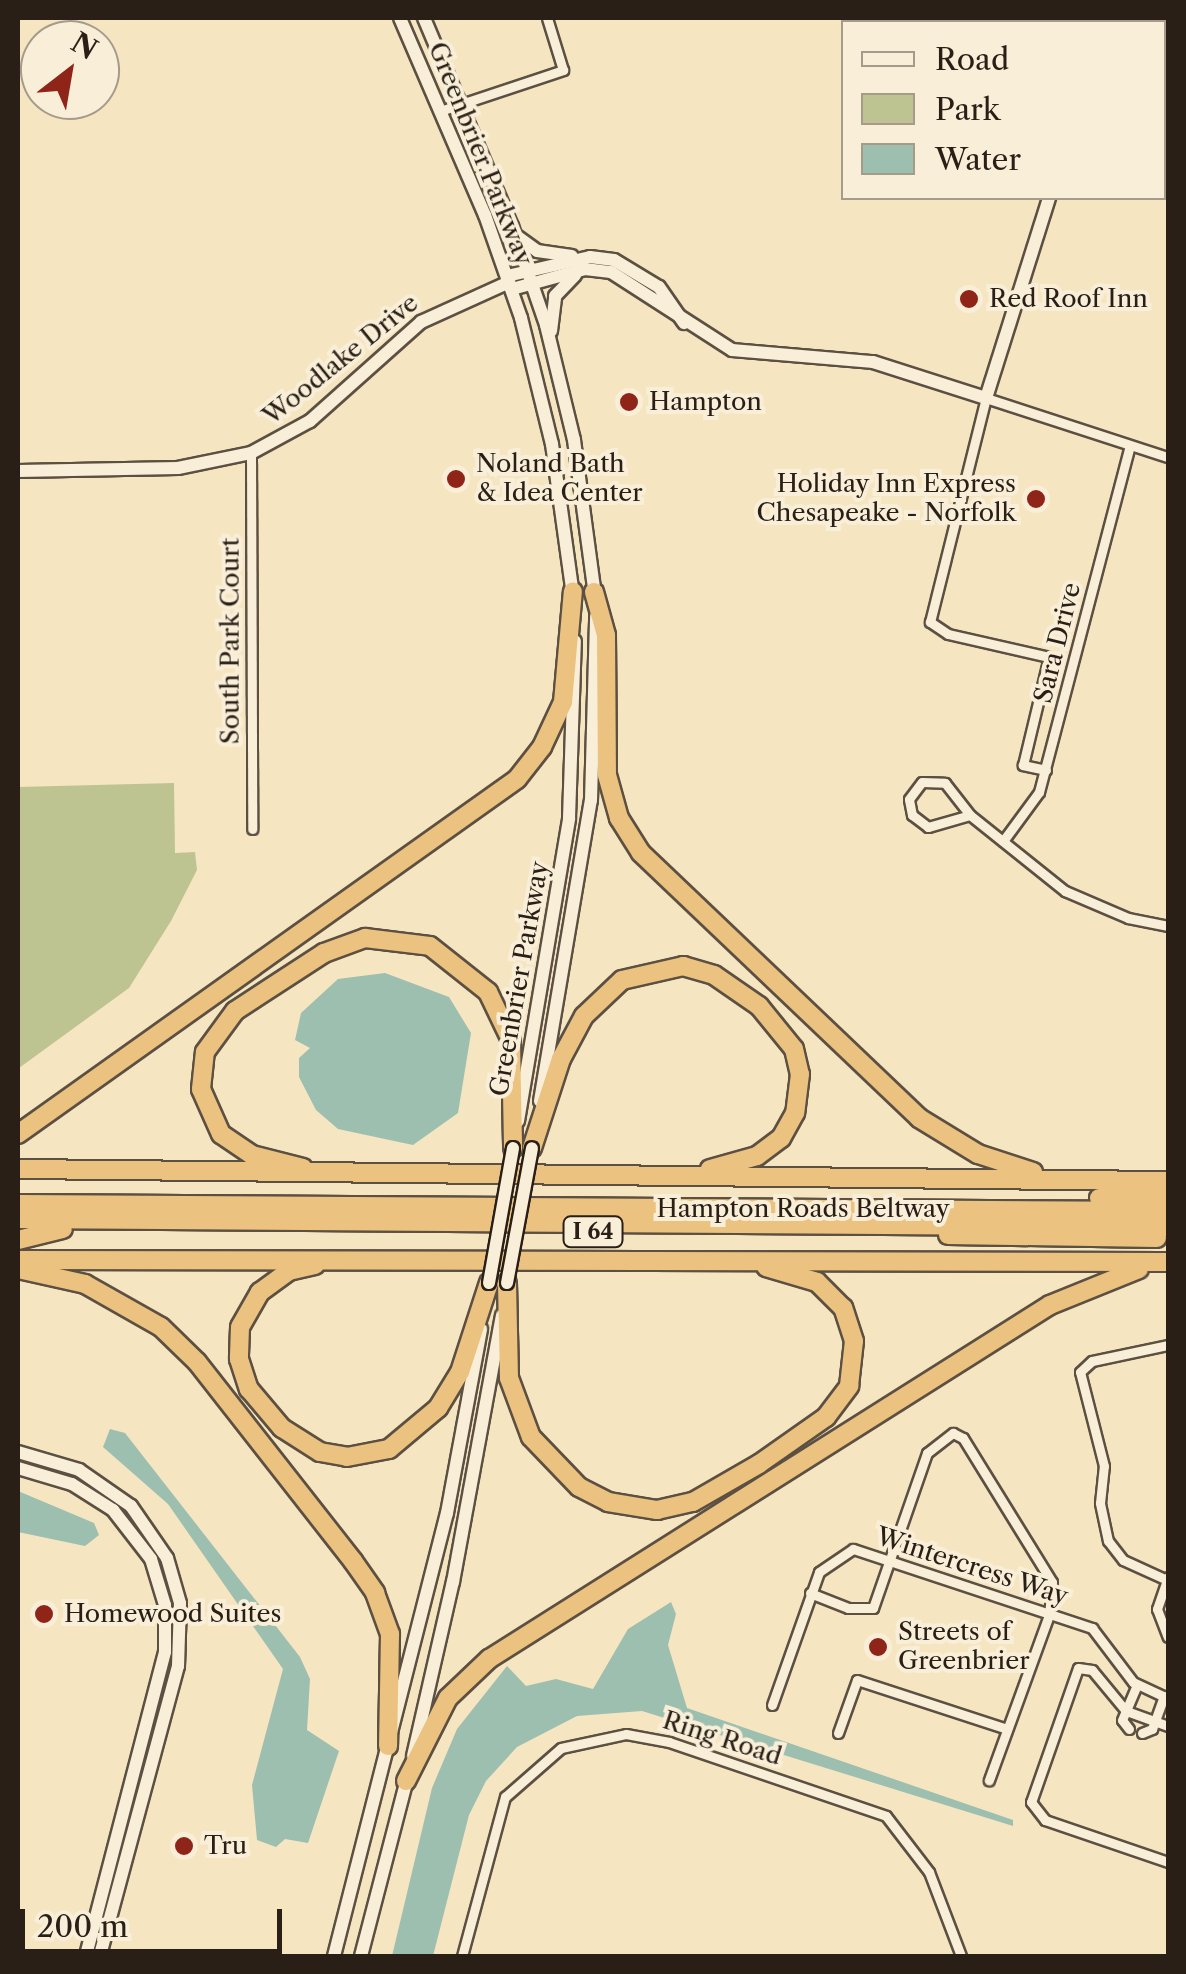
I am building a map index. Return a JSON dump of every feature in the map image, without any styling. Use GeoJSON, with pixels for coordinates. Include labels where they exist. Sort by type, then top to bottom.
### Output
{"type":"FeatureCollection","features":[{"type":"Feature","properties":{"kind":"highway"},"geometry":{"type":"LineString","coordinates":[[18,1134],[517,779],[549,735],[563,702],[572,591]]}},
{"type":"Feature","properties":{"kind":"highway"},"geometry":{"type":"LineString","coordinates":[[594,592],[606,634],[607,775],[619,818],[641,853],[932,1128],[1017,1168],[1093,1180]]}},
{"type":"Feature","properties":{"kind":"highway"},"geometry":{"type":"LineString","coordinates":[[338,1177],[252,1155],[229,1142],[207,1110],[202,1066],[210,1040],[235,1012],[332,948],[365,938],[430,946],[488,992],[510,1040],[522,1148]]}},
{"type":"Feature","properties":{"kind":"highway"},"geometry":{"type":"LineString","coordinates":[[522,1148],[568,1043],[598,1000],[644,970],[700,969],[742,991],[780,1028],[797,1056],[800,1093],[787,1129],[767,1150],[676,1177]]}},
{"type":"Feature","properties":{"kind":"highway"},"geometry":{"type":"LineString","coordinates":[[18,1169],[338,1177],[1168,1181]]}},
{"type":"Feature","properties":{"kind":"highway","name":"Hampton Roads Beltway"},"geometry":{"type":"LineString","coordinates":[[18,1192],[1168,1198]]}},
{"type":"Feature","properties":{"kind":"highway"},"geometry":{"type":"LineString","coordinates":[[18,1204],[1168,1211]]}},
{"type":"Feature","properties":{"kind":"highway"},"geometry":{"type":"LineString","coordinates":[[18,1219],[1168,1227]]}},
{"type":"Feature","properties":{"kind":"highway","name":"Hampton Roads Beltway"},"geometry":{"type":"LineString","coordinates":[[18,1228],[1168,1238]]}},
{"type":"Feature","properties":{"kind":"highway"},"geometry":{"type":"LineString","coordinates":[[18,1240],[62,1229]]}},
{"type":"Feature","properties":{"kind":"highway"},"geometry":{"type":"LineString","coordinates":[[420,1256],[300,1267],[255,1298],[238,1335],[242,1372],[260,1405],[306,1445],[363,1456],[412,1434],[455,1383],[498,1283]]}},
{"type":"Feature","properties":{"kind":"highway"},"geometry":{"type":"LineString","coordinates":[[18,1260],[420,1256],[1168,1264]]}},
{"type":"Feature","properties":{"kind":"highway"},"geometry":{"type":"LineString","coordinates":[[498,1283],[509,1378],[538,1448],[559,1472],[600,1499],[636,1509],[666,1509],[720,1488],[826,1417],[849,1386],[855,1364],[849,1320],[823,1286],[774,1268],[681,1258]]}},
{"type":"Feature","properties":{"kind":"highway"},"geometry":{"type":"LineString","coordinates":[[406,1781],[448,1698],[489,1659],[1050,1305],[1120,1274],[1168,1264]]}},
{"type":"Feature","properties":{"kind":"highway"},"geometry":{"type":"LineString","coordinates":[[18,1268],[85,1284],[161,1327],[197,1362],[354,1561],[375,1593],[390,1634],[388,1746]]}},
{"type":"Feature","properties":{"kind":"main road","name":"Greenbrier Parkway"},"geometry":{"type":"LineString","coordinates":[[400,18],[509,282],[552,444],[572,591],[576,700],[569,818],[522,1148]]}},
{"type":"Feature","properties":{"kind":"main road","name":"Greenbrier Parkway"},"geometry":{"type":"LineString","coordinates":[[361,1956],[454,1582],[498,1283],[591,800],[594,592],[574,440],[530,276],[424,18]]}},
{"type":"Feature","properties":{"kind":"main road"},"geometry":{"type":"LineString","coordinates":[[986,398],[1049,200]]}},
{"type":"Feature","properties":{"kind":"main road"},"geometry":{"type":"LineString","coordinates":[[514,233],[542,253],[588,263]]}},
{"type":"Feature","properties":{"kind":"main road"},"geometry":{"type":"LineString","coordinates":[[550,344],[558,290],[588,263]]}},
{"type":"Feature","properties":{"kind":"main road","name":"Woodlake Drive"},"geometry":{"type":"LineString","coordinates":[[18,471],[182,468],[251,452],[310,421],[420,322],[509,282],[588,263],[630,279],[684,323],[732,350],[872,362],[986,398]]}},
{"type":"Feature","properties":{"kind":"main road","name":"Greenbrier Parkway"},"geometry":{"type":"LineString","coordinates":[[334,1956],[447,1513],[498,1283]]}},
{"type":"Feature","properties":{"kind":"main road"},"geometry":{"type":"LineString","coordinates":[[18,1452],[79,1470],[131,1506],[167,1558],[180,1603],[178,1666],[100,1956]]}},
{"type":"Feature","properties":{"kind":"main road"},"geometry":{"type":"LineString","coordinates":[[18,1468],[72,1484],[113,1510],[151,1559],[165,1605],[161,1668],[86,1956]]}},
{"type":"Feature","properties":{"kind":"main road"},"geometry":{"type":"LineString","coordinates":[[109,1926],[109,1956]]}},
{"type":"Feature","properties":{"kind":"street"},"geometry":{"type":"LineString","coordinates":[[440,111],[563,70],[547,18]]}},
{"type":"Feature","properties":{"kind":"street"},"geometry":{"type":"LineString","coordinates":[[1046,770],[1022,765],[1049,657],[948,634],[930,622],[986,398],[1168,457]]}},
{"type":"Feature","properties":{"kind":"street","name":"Sara Drive"},"geometry":{"type":"LineString","coordinates":[[1004,840],[1034,801],[1046,770],[1130,446]]}},
{"type":"Feature","properties":{"kind":"street","name":"South Park Court"},"geometry":{"type":"LineString","coordinates":[[251,452],[252,829]]}},
{"type":"Feature","properties":{"kind":"street"},"geometry":{"type":"LineString","coordinates":[[970,814],[928,827],[912,815],[910,799],[922,782],[940,780],[970,814],[1077,897],[1168,926]]}},
{"type":"Feature","properties":{"kind":"street"},"geometry":{"type":"LineString","coordinates":[[1168,1345],[1092,1361],[1080,1372],[1104,1466],[1100,1503],[1108,1541],[1123,1560],[1168,1577],[1158,1609],[1168,1638]]}},
{"type":"Feature","properties":{"kind":"street"},"geometry":{"type":"LineString","coordinates":[[810,1593],[848,1608],[873,1608],[926,1453],[952,1433],[969,1444],[1052,1582],[1050,1615],[988,1780]]}},
{"type":"Feature","properties":{"kind":"street","name":"Wintercress Way"},"geometry":{"type":"LineString","coordinates":[[772,1704],[810,1593],[834,1556],[853,1549],[892,1558],[1092,1628],[1137,1684],[1166,1697]]}},
{"type":"Feature","properties":{"kind":"street"},"geometry":{"type":"LineString","coordinates":[[1168,1726],[1126,1711],[1092,1670],[1078,1668],[1031,1802],[1045,1820],[1168,1862]]}},
{"type":"Feature","properties":{"kind":"street"},"geometry":{"type":"LineString","coordinates":[[838,1733],[857,1680],[1008,1729]]}},
{"type":"Feature","properties":{"kind":"street"},"geometry":{"type":"LineString","coordinates":[[1129,1729],[1122,1720],[1137,1684]]}},
{"type":"Feature","properties":{"kind":"street"},"geometry":{"type":"LineString","coordinates":[[1142,1733],[1155,1721],[1166,1697]]}},
{"type":"Feature","properties":{"kind":"street","name":"Ring Road"},"geometry":{"type":"LineString","coordinates":[[462,1956],[505,1796],[561,1748],[626,1734],[669,1742],[886,1816],[929,1872],[961,1956]]}},
{"type":"Feature","properties":{"kind":"green space"},"geometry":{"type":"Polygon","coordinates":[[[174,783],[175,853],[195,852],[197,870],[171,921],[129,988],[19,1068],[18,787],[174,783]]]}},
{"type":"Feature","properties":{"kind":"water"},"geometry":{"type":"Polygon","coordinates":[[[385,973],[449,997],[471,1033],[458,1113],[413,1145],[338,1129],[316,1110],[299,1077],[299,1058],[310,1048],[295,1040],[301,1013],[338,979],[385,973]]]}},
{"type":"Feature","properties":{"kind":"water"},"geometry":{"type":"Polygon","coordinates":[[[110,1429],[125,1433],[300,1657],[310,1679],[307,1730],[339,1751],[308,1843],[285,1839],[276,1847],[257,1840],[252,1785],[283,1669],[168,1504],[103,1447],[110,1429]]]}},
{"type":"Feature","properties":{"kind":"water"},"geometry":{"type":"Polygon","coordinates":[[[18,1491],[94,1523],[99,1535],[85,1546],[18,1532],[18,1491]]]}},
{"type":"Feature","properties":{"kind":"water"},"geometry":{"type":"Polygon","coordinates":[[[671,1602],[676,1614],[668,1645],[687,1708],[1013,1820],[1013,1826],[642,1711],[577,1716],[517,1747],[486,1781],[469,1815],[433,1956],[392,1956],[432,1788],[457,1729],[507,1666],[526,1686],[556,1679],[593,1689],[628,1629],[671,1602]]]}},
{"type":"Feature","properties":{"kind":"place","name":"Red Roof Inn"},"geometry":{"type":"Point","coordinates":[969,299]}},
{"type":"Feature","properties":{"kind":"place","name":"Hampton"},"geometry":{"type":"Point","coordinates":[629,402]}},
{"type":"Feature","properties":{"kind":"place","name":"Noland Bath & Idea Center"},"geometry":{"type":"Point","coordinates":[456,479]}},
{"type":"Feature","properties":{"kind":"place","name":"Holiday Inn Express Chesapeake - Norfolk"},"geometry":{"type":"Point","coordinates":[1036,499]}},
{"type":"Feature","properties":{"kind":"place","name":"Homewood Suites"},"geometry":{"type":"Point","coordinates":[44,1614]}},
{"type":"Feature","properties":{"kind":"place","name":"Streets of Greenbrier"},"geometry":{"type":"Point","coordinates":[878,1647]}},
{"type":"Feature","properties":{"kind":"place","name":"Tru"},"geometry":{"type":"Point","coordinates":[184,1846]}}]}
